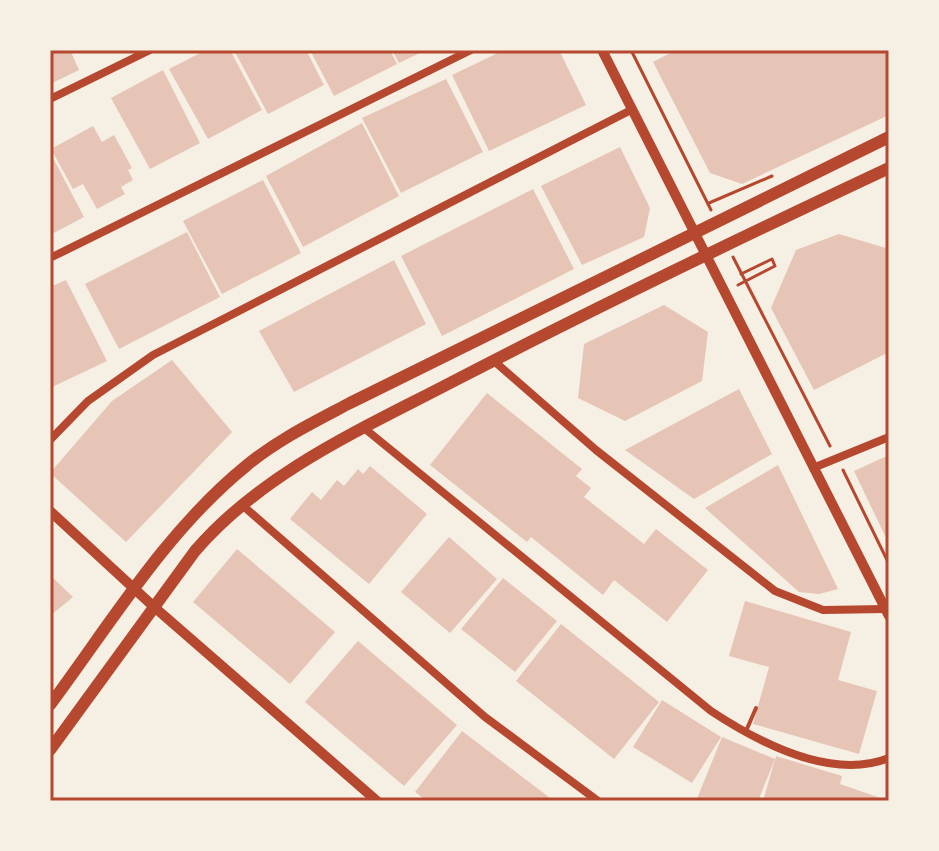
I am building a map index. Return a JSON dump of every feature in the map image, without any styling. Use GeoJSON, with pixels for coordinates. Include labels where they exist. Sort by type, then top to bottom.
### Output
{"type":"FeatureCollection","features":[{"type":"Feature","properties":{"kind":"main road"},"geometry":{"type":"LineString","coordinates":[[50,705],[134,589],[201,507],[270,448],[363,397],[889,137]]}},
{"type":"Feature","properties":{"kind":"main road"},"geometry":{"type":"LineString","coordinates":[[50,750],[153,606],[217,526],[241,504],[364,428],[607,302],[889,168]]}},
{"type":"Feature","properties":{"kind":"street"},"geometry":{"type":"LineString","coordinates":[[50,99],[150,50]]}},
{"type":"Feature","properties":{"kind":"street"},"geometry":{"type":"LineString","coordinates":[[50,258],[471,50]]}},
{"type":"Feature","properties":{"kind":"street"},"geometry":{"type":"LineString","coordinates":[[494,361],[596,450],[775,591],[823,610],[887,613],[603,50]]}},
{"type":"Feature","properties":{"kind":"street"},"geometry":{"type":"LineString","coordinates":[[50,440],[88,401],[153,355],[631,110]]}},
{"type":"Feature","properties":{"kind":"street"},"geometry":{"type":"LineString","coordinates":[[364,428],[711,711],[745,733],[813,758],[846,766],[870,765],[889,758]]}},
{"type":"Feature","properties":{"kind":"street"},"geometry":{"type":"LineString","coordinates":[[813,468],[889,437]]}},
{"type":"Feature","properties":{"kind":"street"},"geometry":{"type":"LineString","coordinates":[[241,504],[485,717],[598,801]]}},
{"type":"Feature","properties":{"kind":"street"},"geometry":{"type":"LineString","coordinates":[[50,511],[153,606],[377,801]]}},
{"type":"Feature","properties":{"kind":"lane"},"geometry":{"type":"LineString","coordinates":[[745,733],[756,708]]}},
{"type":"Feature","properties":{"kind":"path"},"geometry":{"type":"LineString","coordinates":[[631,50],[708,204],[772,175]]}},
{"type":"Feature","properties":{"kind":"path"},"geometry":{"type":"LineString","coordinates":[[723,292],[775,266],[772,259],[741,274],[834,454]]}},
{"type":"Feature","properties":{"kind":"path"},"geometry":{"type":"LineString","coordinates":[[841,467],[889,564]]}},
{"type":"Feature","properties":{"kind":"building"},"geometry":{"type":"Polygon","coordinates":[[[50,50],[70,50],[79,70],[50,84],[50,50]]]}},
{"type":"Feature","properties":{"kind":"building"},"geometry":{"type":"Polygon","coordinates":[[[206,50],[230,50],[262,110],[208,139],[169,69],[206,50]]]}},
{"type":"Feature","properties":{"kind":"building"},"geometry":{"type":"Polygon","coordinates":[[[234,50],[306,50],[324,85],[268,114],[234,50]]]}},
{"type":"Feature","properties":{"kind":"building"},"geometry":{"type":"Polygon","coordinates":[[[310,50],[390,50],[397,64],[334,96],[310,50]]]}},
{"type":"Feature","properties":{"kind":"building"},"geometry":{"type":"Polygon","coordinates":[[[392,50],[426,50],[399,63],[392,50]]]}},
{"type":"Feature","properties":{"kind":"building"},"geometry":{"type":"Polygon","coordinates":[[[504,50],[559,50],[586,105],[489,151],[452,75],[504,50]]]}},
{"type":"Feature","properties":{"kind":"building"},"geometry":{"type":"Polygon","coordinates":[[[676,50],[889,50],[889,115],[742,184],[710,173],[653,62],[676,50]]]}},
{"type":"Feature","properties":{"kind":"building"},"geometry":{"type":"Polygon","coordinates":[[[163,70],[200,143],[150,169],[111,98],[163,70]]]}},
{"type":"Feature","properties":{"kind":"building"},"geometry":{"type":"Polygon","coordinates":[[[446,79],[483,152],[401,193],[362,118],[446,79]]]}},
{"type":"Feature","properties":{"kind":"building"},"geometry":{"type":"Polygon","coordinates":[[[362,123],[399,196],[303,247],[266,176],[362,123]]]}},
{"type":"Feature","properties":{"kind":"building"},"geometry":{"type":"Polygon","coordinates":[[[93,126],[102,142],[114,135],[132,168],[128,170],[133,180],[121,187],[125,194],[97,209],[83,184],[73,189],[51,149],[93,126]]]}},
{"type":"Feature","properties":{"kind":"building"},"geometry":{"type":"Polygon","coordinates":[[[620,147],[650,208],[644,237],[582,265],[541,186],[620,147]]]}},
{"type":"Feature","properties":{"kind":"building"},"geometry":{"type":"Polygon","coordinates":[[[50,152],[84,217],[50,235],[50,152]]]}},
{"type":"Feature","properties":{"kind":"building"},"geometry":{"type":"Polygon","coordinates":[[[263,180],[301,253],[222,294],[183,221],[263,180]]]}},
{"type":"Feature","properties":{"kind":"building"},"geometry":{"type":"Polygon","coordinates":[[[533,189],[574,269],[442,336],[401,256],[533,189]]]}},
{"type":"Feature","properties":{"kind":"building"},"geometry":{"type":"Polygon","coordinates":[[[187,232],[220,297],[119,349],[85,284],[187,232]]]}},
{"type":"Feature","properties":{"kind":"building"},"geometry":{"type":"Polygon","coordinates":[[[839,234],[889,249],[889,352],[814,390],[771,308],[796,250],[839,234]]]}},
{"type":"Feature","properties":{"kind":"building"},"geometry":{"type":"Polygon","coordinates":[[[394,260],[426,324],[294,392],[259,331],[394,260]]]}},
{"type":"Feature","properties":{"kind":"building"},"geometry":{"type":"Polygon","coordinates":[[[66,280],[107,361],[50,388],[50,287],[66,280]]]}},
{"type":"Feature","properties":{"kind":"building"},"geometry":{"type":"Polygon","coordinates":[[[664,305],[708,332],[702,381],[625,421],[578,398],[584,344],[664,305]]]}},
{"type":"Feature","properties":{"kind":"building"},"geometry":{"type":"Polygon","coordinates":[[[172,360],[232,432],[126,542],[50,473],[112,401],[172,360]]]}},
{"type":"Feature","properties":{"kind":"building"},"geometry":{"type":"Polygon","coordinates":[[[739,389],[772,454],[694,499],[625,450],[739,389]]]}},
{"type":"Feature","properties":{"kind":"building"},"geometry":{"type":"Polygon","coordinates":[[[487,393],[582,469],[576,476],[591,488],[584,497],[644,544],[656,529],[708,570],[667,622],[614,580],[603,595],[531,537],[527,542],[430,465],[487,393]]]}},
{"type":"Feature","properties":{"kind":"building"},"geometry":{"type":"Polygon","coordinates":[[[889,455],[889,544],[854,471],[889,455]]]}},
{"type":"Feature","properties":{"kind":"building"},"geometry":{"type":"Polygon","coordinates":[[[778,465],[838,589],[819,594],[799,592],[705,508],[778,465]]]}},
{"type":"Feature","properties":{"kind":"building"},"geometry":{"type":"Polygon","coordinates":[[[370,466],[427,514],[369,584],[290,519],[312,492],[321,500],[337,480],[344,486],[358,469],[363,474],[370,466]]]}},
{"type":"Feature","properties":{"kind":"building"},"geometry":{"type":"Polygon","coordinates":[[[449,537],[497,579],[450,633],[401,592],[449,537]]]}},
{"type":"Feature","properties":{"kind":"building"},"geometry":{"type":"Polygon","coordinates":[[[237,549],[335,632],[290,684],[193,602],[237,549]]]}},
{"type":"Feature","properties":{"kind":"building"},"geometry":{"type":"Polygon","coordinates":[[[50,575],[73,597],[50,616],[50,575]]]}},
{"type":"Feature","properties":{"kind":"building"},"geometry":{"type":"Polygon","coordinates":[[[503,578],[557,621],[515,672],[461,629],[503,578]]]}},
{"type":"Feature","properties":{"kind":"building"},"geometry":{"type":"Polygon","coordinates":[[[745,601],[851,632],[838,680],[877,691],[859,754],[753,724],[769,667],[729,656],[745,601]]]}},
{"type":"Feature","properties":{"kind":"building"},"geometry":{"type":"Polygon","coordinates":[[[561,624],[659,702],[614,759],[516,681],[561,624]]]}},
{"type":"Feature","properties":{"kind":"building"},"geometry":{"type":"Polygon","coordinates":[[[358,641],[457,725],[404,786],[305,702],[358,641]]]}},
{"type":"Feature","properties":{"kind":"building"},"geometry":{"type":"Polygon","coordinates":[[[662,700],[721,737],[692,783],[633,747],[662,700]]]}},
{"type":"Feature","properties":{"kind":"building"},"geometry":{"type":"Polygon","coordinates":[[[462,731],[554,801],[427,801],[415,792],[462,731]]]}},
{"type":"Feature","properties":{"kind":"building"},"geometry":{"type":"Polygon","coordinates":[[[722,737],[775,759],[758,801],[696,801],[722,737]]]}},
{"type":"Feature","properties":{"kind":"building"},"geometry":{"type":"Polygon","coordinates":[[[776,756],[842,776],[840,784],[889,801],[763,801],[776,756]]]}}]}
